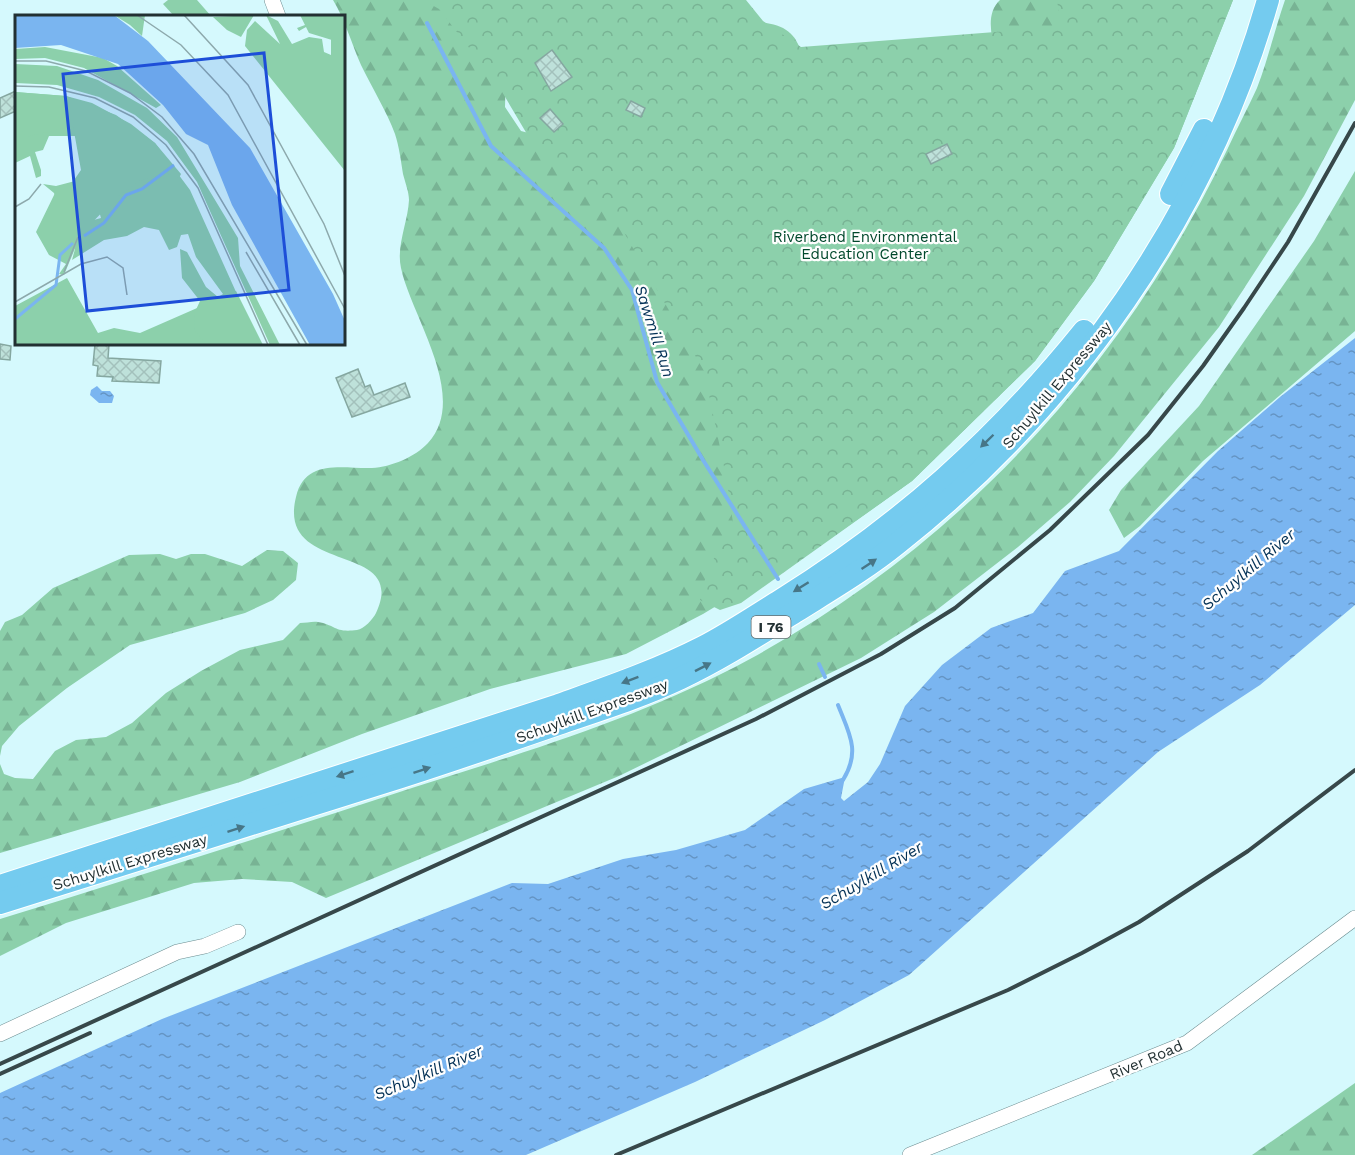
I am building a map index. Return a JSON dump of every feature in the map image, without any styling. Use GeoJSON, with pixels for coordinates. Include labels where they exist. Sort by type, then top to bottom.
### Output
{"type":"FeatureCollection","features":[{"type":"Feature","properties":{"kind":"highway","name":"Schuylkill Expressway"},"geometry":{"type":"LineString","coordinates":[[0,886],[634,679],[714,641],[830,570],[918,503],[984,444],[1044,380],[1086,328],[1127,271],[1178,182],[1222,88],[1254,0]]}},
{"type":"Feature","properties":{"kind":"highway","name":"Schuylkill Expressway"},"geometry":{"type":"LineString","coordinates":[[0,903],[452,760],[631,699],[713,662],[836,587],[895,546],[952,498],[1003,450],[1072,371],[1109,323],[1162,242],[1202,170],[1247,67],[1269,0]]}},
{"type":"Feature","properties":{"kind":"street"},"geometry":{"type":"LineString","coordinates":[[272,0],[278,15]]}},
{"type":"Feature","properties":{"kind":"street","name":"River Road"},"geometry":{"type":"LineString","coordinates":[[910,1155],[1187,1043],[1355,918]]}},
{"type":"Feature","properties":{"kind":"street"},"geometry":{"type":"LineString","coordinates":[[0,1034],[177,952],[205,946],[238,932]]}},
{"type":"Feature","properties":{"kind":"green space"},"geometry":{"type":"Polygon","coordinates":[[[168,0],[197,0],[210,15],[173,15],[163,4],[168,0]]]}},
{"type":"Feature","properties":{"kind":"green space"},"geometry":{"type":"Polygon","coordinates":[[[333,0],[745,0],[760,22],[776,25],[788,31],[796,41],[802,55],[506,68],[505,107],[521,131],[556,140],[995,51],[991,17],[1000,0],[1233,0],[1174,148],[1094,281],[1035,361],[912,481],[844,529],[703,614],[626,654],[490,689],[362,734],[240,782],[0,853],[0,764],[4,774],[15,778],[33,779],[55,751],[76,740],[106,737],[132,723],[166,693],[240,650],[283,640],[300,623],[316,622],[339,630],[357,630],[368,623],[376,613],[382,590],[375,575],[360,565],[321,550],[305,539],[295,522],[296,497],[301,485],[308,476],[316,471],[338,467],[387,466],[416,453],[428,443],[439,424],[443,403],[441,380],[434,356],[401,268],[400,251],[409,200],[400,154],[387,116],[361,65],[345,25],[345,15],[340,15],[333,0]]]}},
{"type":"Feature","properties":{"kind":"green space","name":"Riverbend Environmental Education Center"},"geometry":{"type":"Polygon","coordinates":[[[423,0],[746,0],[763,21],[801,47],[1061,27],[1057,0],[1233,0],[1174,148],[1094,281],[1035,361],[912,481],[741,603],[720,610],[700,600],[708,567],[734,530],[727,481],[704,371],[622,229],[537,151],[498,85],[439,9],[423,0]]]}},
{"type":"Feature","properties":{"kind":"green space"},"geometry":{"type":"Polygon","coordinates":[[[1285,0],[1355,0],[1355,100],[1304,196],[1219,327],[1114,456],[1070,502],[1018,547],[934,612],[861,658],[619,776],[326,898],[292,882],[242,879],[194,883],[66,923],[0,956],[0,919],[501,760],[628,715],[750,659],[827,613],[900,561],[967,504],[1030,441],[1087,374],[1140,303],[1187,228],[1254,95],[1285,0]]]}},
{"type":"Feature","properties":{"kind":"green space"},"geometry":{"type":"Polygon","coordinates":[[[1355,171],[1355,331],[1203,461],[1140,526],[1124,538],[1109,510],[1121,490],[1199,406],[1314,241],[1355,171]]]}},
{"type":"Feature","properties":{"kind":"green space"},"geometry":{"type":"Polygon","coordinates":[[[267,550],[283,551],[298,563],[296,580],[273,600],[245,613],[130,645],[67,688],[19,726],[2,746],[0,756],[0,631],[5,622],[22,615],[53,588],[129,555],[160,554],[176,559],[191,554],[205,554],[242,566],[267,550]]]}},
{"type":"Feature","properties":{"kind":"green space"},"geometry":{"type":"Polygon","coordinates":[[[1355,1083],[1355,1155],[1252,1155],[1355,1083]]]}},
{"type":"Feature","properties":{"kind":"water","name":"Schuylkill River"},"geometry":{"type":"Polygon","coordinates":[[[1355,338],[1355,605],[1260,685],[1158,752],[909,975],[825,1020],[695,1082],[526,1155],[0,1155],[0,1093],[162,1019],[512,883],[548,884],[623,859],[676,850],[745,830],[804,789],[845,777],[841,798],[844,801],[868,782],[880,764],[905,706],[942,665],[991,628],[1033,613],[1065,571],[1119,551],[1218,451],[1280,397],[1355,338]]]}},
{"type":"Feature","properties":{"kind":"water"},"geometry":{"type":"Polygon","coordinates":[[[97,386],[102,391],[110,391],[114,396],[112,403],[99,403],[90,395],[91,390],[97,386]]]}},
{"type":"Feature","properties":{"kind":"building"},"geometry":{"type":"Polygon","coordinates":[[[552,50],[572,77],[551,91],[535,63],[552,50]]]}},
{"type":"Feature","properties":{"kind":"building"},"geometry":{"type":"Polygon","coordinates":[[[15,91],[15,111],[0,118],[0,98],[15,91]]]}},
{"type":"Feature","properties":{"kind":"building"},"geometry":{"type":"Polygon","coordinates":[[[631,101],[645,108],[641,117],[626,110],[631,101]]]}},
{"type":"Feature","properties":{"kind":"building"},"geometry":{"type":"Polygon","coordinates":[[[550,109],[563,124],[554,132],[540,118],[550,109]]]}},
{"type":"Feature","properties":{"kind":"building"},"geometry":{"type":"Polygon","coordinates":[[[947,144],[952,154],[931,164],[926,154],[947,144]]]}},
{"type":"Feature","properties":{"kind":"building"},"geometry":{"type":"Polygon","coordinates":[[[0,344],[11,346],[10,360],[0,359],[0,344]]]}},
{"type":"Feature","properties":{"kind":"building"},"geometry":{"type":"Polygon","coordinates":[[[95,345],[109,345],[108,358],[161,361],[159,383],[112,381],[113,377],[97,376],[98,366],[93,365],[95,345]]]}},
{"type":"Feature","properties":{"kind":"building"},"geometry":{"type":"Polygon","coordinates":[[[358,369],[365,387],[370,385],[374,395],[405,383],[410,397],[352,417],[336,378],[358,369]]]}},
{"type":"Feature","properties":{"kind":"waterway","name":"Sawmill Run"},"geometry":{"type":"LineString","coordinates":[[427,23],[491,146],[604,248],[632,290],[657,382],[778,579]]}},
{"type":"Feature","properties":{"kind":"waterway","name":"Sawmill Run"},"geometry":{"type":"LineString","coordinates":[[819,664],[825,677]]}},
{"type":"Feature","properties":{"kind":"waterway","name":"Sawmill Run"},"geometry":{"type":"LineString","coordinates":[[838,705],[849,733],[852,751],[848,770],[843,780]]}},
{"type":"Feature","properties":{"kind":"railway"},"geometry":{"type":"LineString","coordinates":[[0,1064],[756,719],[881,654],[955,608],[1050,530],[1148,435],[1203,366],[1288,242],[1355,123]]}},
{"type":"Feature","properties":{"kind":"railway"},"geometry":{"type":"LineString","coordinates":[[616,1155],[1008,990],[1082,953],[1139,922],[1248,851],[1355,770]]}},
{"type":"Feature","properties":{"kind":"railway"},"geometry":{"type":"LineString","coordinates":[[0,1074],[90,1033]]}}]}
